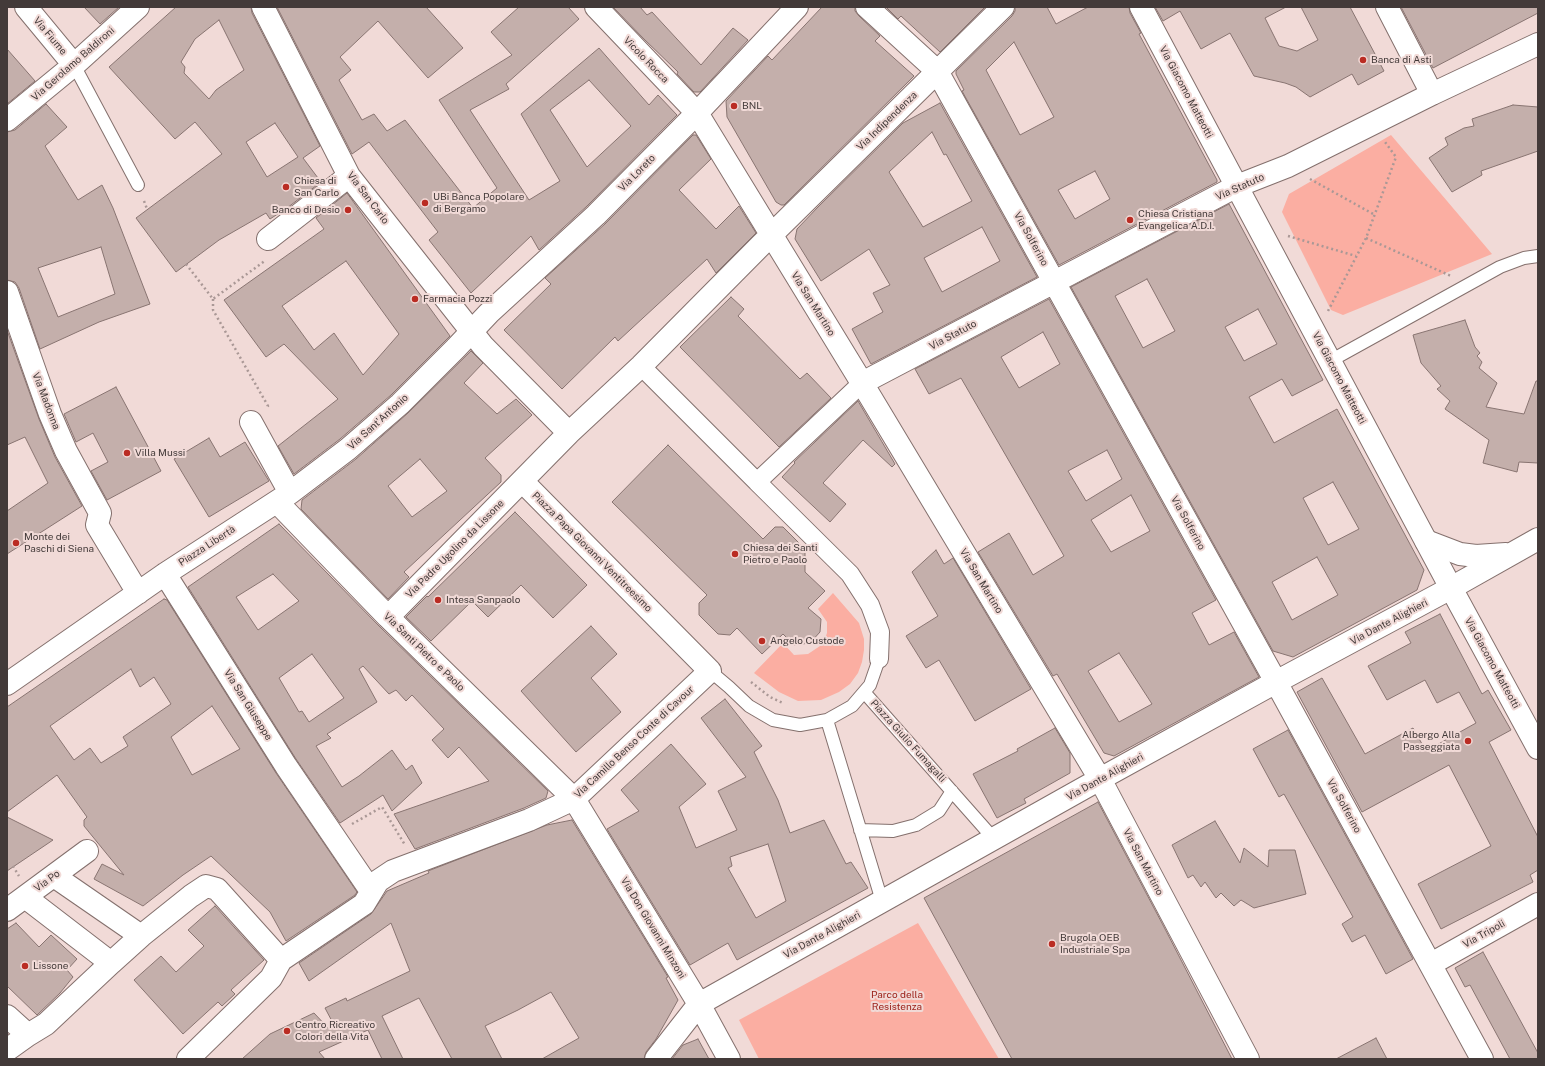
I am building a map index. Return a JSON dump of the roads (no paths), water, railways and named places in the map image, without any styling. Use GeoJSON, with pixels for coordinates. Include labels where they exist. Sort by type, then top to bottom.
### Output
{"type":"FeatureCollection","features":[{"type":"Feature","properties":{"kind":"street","name":"Via Fiume"},"geometry":{"type":"LineString","coordinates":[[26,7],[74,65]]}},
{"type":"Feature","properties":{"kind":"street","name":"Via Gerolamo Baldironi"},"geometry":{"type":"LineString","coordinates":[[7,120],[74,65],[138,7]]}},
{"type":"Feature","properties":{"kind":"street","name":"Via San Carlo"},"geometry":{"type":"LineString","coordinates":[[263,7],[350,176],[471,332]]}},
{"type":"Feature","properties":{"kind":"street","name":"Vicolo Rocca"},"geometry":{"type":"LineString","coordinates":[[596,7],[697,113]]}},
{"type":"Feature","properties":{"kind":"street","name":"Via Loreto"},"geometry":{"type":"LineString","coordinates":[[471,332],[489,313],[596,215],[697,113],[797,7]]}},
{"type":"Feature","properties":{"kind":"street","name":"Via Solferino"},"geometry":{"type":"LineString","coordinates":[[867,7],[938,71],[1276,682],[1482,1059]]}},
{"type":"Feature","properties":{"kind":"street","name":"Via Indipendenza"},"geometry":{"type":"LineString","coordinates":[[770,235],[1003,7]]}},
{"type":"Feature","properties":{"kind":"street","name":"Via Giacomo Matteotti"},"geometry":{"type":"LineString","coordinates":[[1141,7],[1538,748]]}},
{"type":"Feature","properties":{"kind":"street"},"geometry":{"type":"LineString","coordinates":[[1387,7],[1432,94]]}},
{"type":"Feature","properties":{"kind":"street","name":"Via Statuto"},"geometry":{"type":"LineString","coordinates":[[862,383],[1237,186],[1288,166],[1432,94],[1538,44]]}},
{"type":"Feature","properties":{"kind":"street","name":"Via San Martino"},"geometry":{"type":"LineString","coordinates":[[697,113],[770,235],[862,383],[1100,779],[1248,1059]]}},
{"type":"Feature","properties":{"kind":"street"},"geometry":{"type":"LineString","coordinates":[[268,239],[350,176]]}},
{"type":"Feature","properties":{"kind":"street"},"geometry":{"type":"LineString","coordinates":[[522,481],[569,433],[640,366],[770,235]]}},
{"type":"Feature","properties":{"kind":"street","name":"Via Madonna"},"geometry":{"type":"LineString","coordinates":[[7,292],[50,414],[66,451],[100,513],[97,525],[138,593]]}},
{"type":"Feature","properties":{"kind":"street"},"geometry":{"type":"LineString","coordinates":[[471,332],[569,433]]}},
{"type":"Feature","properties":{"kind":"street","name":"Via Sant'Antonio"},"geometry":{"type":"LineString","coordinates":[[283,497],[348,449],[400,404],[471,332]]}},
{"type":"Feature","properties":{"kind":"street"},"geometry":{"type":"LineString","coordinates":[[640,366],[757,482],[862,383]]}},
{"type":"Feature","properties":{"kind":"street","name":"Via Santi Pietro e Paolo"},"geometry":{"type":"LineString","coordinates":[[251,422],[283,497],[388,617],[574,799]]}},
{"type":"Feature","properties":{"kind":"street","name":"Via Padre Ugolino da Lissone"},"geometry":{"type":"LineString","coordinates":[[388,617],[522,481]]}},
{"type":"Feature","properties":{"kind":"street","name":"Piazza Papa Giovanni Ventitreesimo"},"geometry":{"type":"LineString","coordinates":[[522,481],[710,672]]}},
{"type":"Feature","properties":{"kind":"street","name":"Piazza Giulio Fumagalli"},"geometry":{"type":"LineString","coordinates":[[757,482],[850,574],[870,605],[880,632],[879,659]]}},
{"type":"Feature","properties":{"kind":"street","name":"Piazza Libertà"},"geometry":{"type":"LineString","coordinates":[[7,684],[165,574],[283,497]]}},
{"type":"Feature","properties":{"kind":"street","name":"Via Dante Alighieri"},"geometry":{"type":"LineString","coordinates":[[698,1004],[1100,779],[1538,539]]}},
{"type":"Feature","properties":{"kind":"street","name":"Via Dante Alighieri"},"geometry":{"type":"LineString","coordinates":[[1426,541],[1460,554],[1470,556],[1513,553]]}},
{"type":"Feature","properties":{"kind":"street","name":"Via San Giuseppe"},"geometry":{"type":"LineString","coordinates":[[165,574],[286,766],[371,891]]}},
{"type":"Feature","properties":{"kind":"street","name":"Via Camillo Benso Conte di Cavour"},"geometry":{"type":"LineString","coordinates":[[281,960],[364,904],[378,880],[393,871],[529,820],[574,799],[710,672]]}},
{"type":"Feature","properties":{"kind":"street","name":"Via Don Giovanni Minzoni"},"geometry":{"type":"LineString","coordinates":[[574,799],[698,1004],[729,1059]]}},
{"type":"Feature","properties":{"kind":"street","name":"Via Po"},"geometry":{"type":"LineString","coordinates":[[7,910],[87,851]]}},
{"type":"Feature","properties":{"kind":"street"},"geometry":{"type":"LineString","coordinates":[[54,876],[141,936]]}},
{"type":"Feature","properties":{"kind":"street"},"geometry":{"type":"LineString","coordinates":[[7,1050],[28,1034],[46,1024],[141,936],[191,896],[206,886],[217,889],[281,960],[271,978],[188,1059]]}},
{"type":"Feature","properties":{"kind":"street"},"geometry":{"type":"LineString","coordinates":[[25,897],[111,963]]}},
{"type":"Feature","properties":{"kind":"street","name":"Via Tripoli"},"geometry":{"type":"LineString","coordinates":[[1431,964],[1538,904]]}},
{"type":"Feature","properties":{"kind":"street"},"geometry":{"type":"LineString","coordinates":[[656,1059],[698,1004]]}},
{"type":"Feature","properties":{"kind":"street"},"geometry":{"type":"LineString","coordinates":[[7,1016],[28,1034]]}},
{"type":"Feature","properties":{"kind":"lane"},"geometry":{"type":"LineString","coordinates":[[74,65],[138,185]]}},
{"type":"Feature","properties":{"kind":"lane"},"geometry":{"type":"LineString","coordinates":[[1330,361],[1500,267],[1524,258],[1538,256]]}},
{"type":"Feature","properties":{"kind":"lane","name":"Piazza Giulio Fumagalli"},"geometry":{"type":"LineString","coordinates":[[710,672],[749,706],[773,720],[800,725],[828,720],[852,706],[870,685],[879,659]]}},
{"type":"Feature","properties":{"kind":"lane","name":"Piazza Giulio Fumagalli"},"geometry":{"type":"LineString","coordinates":[[864,692],[994,839]]}},
{"type":"Feature","properties":{"kind":"lane"},"geometry":{"type":"LineString","coordinates":[[828,720],[882,902]]}},
{"type":"Feature","properties":{"kind":"lane","name":"Piazza Giulio Fumagalli"},"geometry":{"type":"LineString","coordinates":[[860,830],[893,831],[916,824],[939,811],[952,791]]}},
{"type":"Feature","properties":{"kind":"place","name":"Banca di Asti"},"geometry":{"type":"Point","coordinates":[1363,60]}},
{"type":"Feature","properties":{"kind":"place","name":"BNL"},"geometry":{"type":"Point","coordinates":[734,106]}},
{"type":"Feature","properties":{"kind":"place","name":"Chiesa di San Carlo"},"geometry":{"type":"Point","coordinates":[286,187]}},
{"type":"Feature","properties":{"kind":"place","name":"UBi Banca Popolare di Bergamo"},"geometry":{"type":"Point","coordinates":[425,203]}},
{"type":"Feature","properties":{"kind":"place","name":"Banco di Desio"},"geometry":{"type":"Point","coordinates":[348,210]}},
{"type":"Feature","properties":{"kind":"place","name":"Chiesa Cristiana Evangelica A.D.I."},"geometry":{"type":"Point","coordinates":[1130,220]}},
{"type":"Feature","properties":{"kind":"place","name":"Farmacia Pozzi"},"geometry":{"type":"Point","coordinates":[415,299]}},
{"type":"Feature","properties":{"kind":"place","name":"Villa Mussi"},"geometry":{"type":"Point","coordinates":[127,453]}},
{"type":"Feature","properties":{"kind":"place","name":"Monte dei Paschi di Siena"},"geometry":{"type":"Point","coordinates":[16,543]}},
{"type":"Feature","properties":{"kind":"place","name":"Chiesa dei Santi Pietro e Paolo"},"geometry":{"type":"Point","coordinates":[735,554]}},
{"type":"Feature","properties":{"kind":"place","name":"Intesa Sanpaolo"},"geometry":{"type":"Point","coordinates":[438,600]}},
{"type":"Feature","properties":{"kind":"place","name":"Angelo Custode"},"geometry":{"type":"Point","coordinates":[762,641]}},
{"type":"Feature","properties":{"kind":"place","name":"Albergo Alla Passeggiata"},"geometry":{"type":"Point","coordinates":[1468,741]}},
{"type":"Feature","properties":{"kind":"place","name":"Brugola OEB Industriale Spa"},"geometry":{"type":"Point","coordinates":[1052,944]}},
{"type":"Feature","properties":{"kind":"place","name":"Lissone"},"geometry":{"type":"Point","coordinates":[25,966]}},
{"type":"Feature","properties":{"kind":"place","name":"Centro Ricreativo Colori della Vita"},"geometry":{"type":"Point","coordinates":[287,1031]}},
{"type":"Feature","properties":{"kind":"park label","name":"Parco della Resistenza"},"geometry":{"type":"Point","coordinates":[897,1000]}}]}
